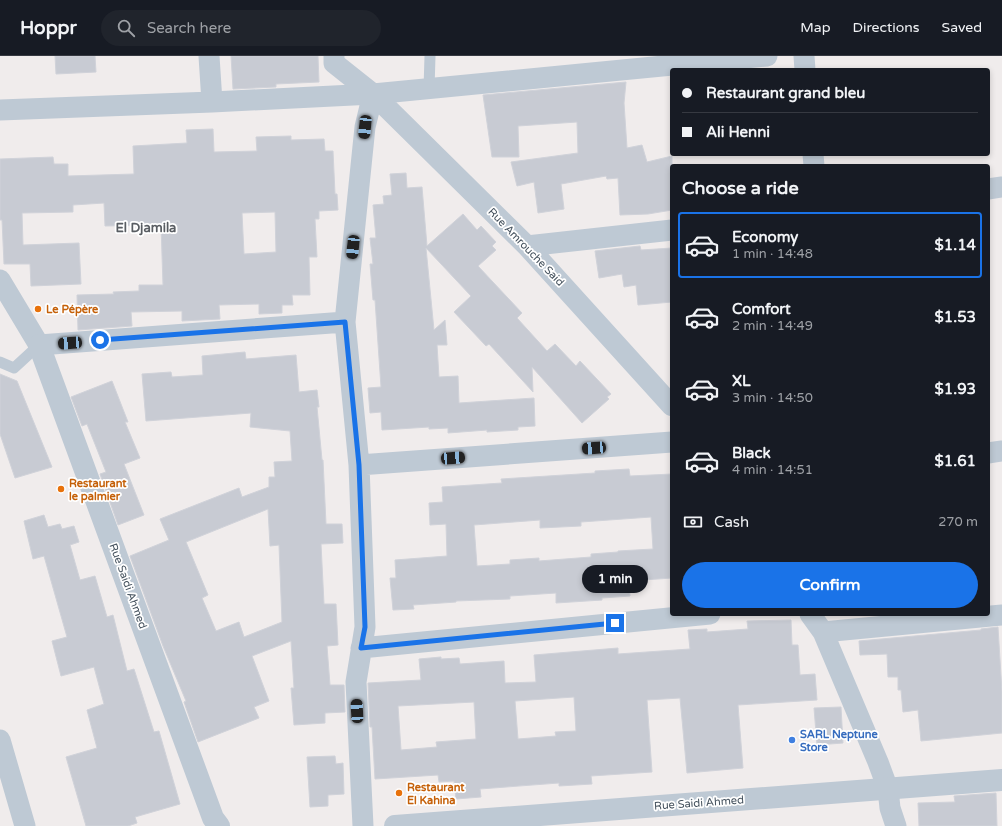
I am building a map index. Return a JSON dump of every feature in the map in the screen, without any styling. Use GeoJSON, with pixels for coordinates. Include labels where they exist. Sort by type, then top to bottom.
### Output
{"type":"FeatureCollection","features":[{"type":"Feature","properties":{"kind":"street"},"geometry":{"type":"LineString","coordinates":[[209,56],[212,102]]}},
{"type":"Feature","properties":{"kind":"street","name":"Rue Amrouche Said"},"geometry":{"type":"LineString","coordinates":[[334,56],[334,63],[373,94],[527,246],[670,404]]}},
{"type":"Feature","properties":{"kind":"street"},"geometry":{"type":"LineString","coordinates":[[0,110],[373,94],[767,56]]}},
{"type":"Feature","properties":{"kind":"street"},"geometry":{"type":"LineString","coordinates":[[804,56],[805,68]]}},
{"type":"Feature","properties":{"kind":"street"},"geometry":{"type":"LineString","coordinates":[[363,826],[356,682],[365,627],[359,465],[345,322],[365,127],[373,94]]}},
{"type":"Feature","properties":{"kind":"street"},"geometry":{"type":"LineString","coordinates":[[990,189],[1002,187]]}},
{"type":"Feature","properties":{"kind":"street"},"geometry":{"type":"LineString","coordinates":[[527,246],[670,230]]}},
{"type":"Feature","properties":{"kind":"street"},"geometry":{"type":"LineString","coordinates":[[0,280],[39,345],[345,322]]}},
{"type":"Feature","properties":{"kind":"street","name":"Rue Saidi Ahmed"},"geometry":{"type":"LineString","coordinates":[[39,345],[213,818],[219,826]]}},
{"type":"Feature","properties":{"kind":"street"},"geometry":{"type":"LineString","coordinates":[[359,465],[670,442]]}},
{"type":"Feature","properties":{"kind":"street"},"geometry":{"type":"LineString","coordinates":[[990,453],[1002,452]]}},
{"type":"Feature","properties":{"kind":"street"},"geometry":{"type":"LineString","coordinates":[[823,632],[1002,615]]}},
{"type":"Feature","properties":{"kind":"street"},"geometry":{"type":"LineString","coordinates":[[361,648],[689,616]]}},
{"type":"Feature","properties":{"kind":"street"},"geometry":{"type":"LineString","coordinates":[[811,616],[823,632],[878,762],[888,789],[890,808],[896,826]]}},
{"type":"Feature","properties":{"kind":"street"},"geometry":{"type":"LineString","coordinates":[[0,740],[24,826]]}},
{"type":"Feature","properties":{"kind":"street","name":"Rue Saidi Ahmed"},"geometry":{"type":"LineString","coordinates":[[399,826],[1002,780]]}},
{"type":"Feature","properties":{"kind":"lane"},"geometry":{"type":"LineString","coordinates":[[428,89],[430,56]]}},
{"type":"Feature","properties":{"kind":"lane"},"geometry":{"type":"LineString","coordinates":[[0,362],[14,368],[39,345]]}},
{"type":"Feature","properties":{"kind":"building"},"geometry":{"type":"Polygon","coordinates":[[[55,56],[95,56],[96,72],[56,74],[55,56]]]}},
{"type":"Feature","properties":{"kind":"building"},"geometry":{"type":"Polygon","coordinates":[[[231,56],[318,56],[319,82],[276,84],[276,87],[233,89],[231,56]]]}},
{"type":"Feature","properties":{"kind":"building"},"geometry":{"type":"Polygon","coordinates":[[[626,82],[624,103],[627,148],[642,145],[647,162],[672,156],[672,164],[670,164],[670,210],[648,214],[620,215],[618,178],[607,179],[606,176],[561,184],[564,209],[538,213],[534,182],[517,186],[511,162],[578,153],[577,122],[518,126],[519,157],[492,157],[483,95],[626,82]]]}},
{"type":"Feature","properties":{"kind":"building"},"geometry":{"type":"Polygon","coordinates":[[[213,129],[214,152],[257,151],[256,137],[291,136],[291,140],[324,139],[325,151],[333,151],[335,194],[337,194],[338,210],[319,211],[319,219],[315,219],[317,257],[309,257],[310,295],[292,295],[293,305],[282,305],[282,313],[259,314],[259,304],[219,305],[220,319],[182,321],[182,311],[131,312],[132,326],[78,330],[77,295],[114,294],[113,292],[139,291],[139,285],[163,285],[161,225],[105,226],[104,203],[73,205],[73,212],[22,213],[23,245],[79,243],[81,284],[31,286],[30,264],[4,264],[2,220],[0,220],[0,159],[53,157],[54,164],[68,164],[68,176],[134,174],[133,146],[187,143],[186,130],[213,129]],[[275,212],[242,213],[244,254],[276,252],[275,212]]]}},
{"type":"Feature","properties":{"kind":"building"},"geometry":{"type":"Polygon","coordinates":[[[406,173],[407,188],[422,187],[427,246],[463,214],[477,230],[481,226],[496,242],[492,246],[496,250],[478,266],[522,313],[517,318],[547,351],[555,344],[576,366],[580,361],[611,394],[607,397],[609,399],[582,423],[532,367],[533,392],[489,344],[486,346],[454,312],[471,296],[426,248],[434,330],[445,320],[447,345],[437,345],[439,377],[458,376],[459,403],[534,398],[535,426],[518,427],[518,430],[487,432],[487,430],[448,433],[448,428],[429,429],[429,427],[382,430],[381,412],[370,413],[368,388],[381,387],[375,300],[373,300],[370,264],[373,264],[370,238],[376,238],[373,205],[384,204],[383,196],[392,195],[390,174],[406,173]]]}},
{"type":"Feature","properties":{"kind":"building"},"geometry":{"type":"Polygon","coordinates":[[[640,246],[641,250],[670,248],[670,302],[638,305],[636,285],[624,287],[622,274],[599,278],[595,251],[640,246]]]}},
{"type":"Feature","properties":{"kind":"building"},"geometry":{"type":"Polygon","coordinates":[[[245,352],[246,359],[296,355],[299,392],[317,390],[319,407],[317,407],[323,460],[326,524],[342,524],[343,543],[321,544],[324,604],[336,604],[338,645],[327,646],[330,685],[344,685],[345,712],[325,713],[325,723],[294,725],[291,688],[294,688],[291,641],[252,656],[269,701],[254,707],[259,718],[198,742],[184,702],[186,701],[163,646],[130,556],[169,540],[160,519],[239,488],[242,497],[269,487],[269,477],[275,477],[274,462],[292,461],[290,431],[250,427],[251,413],[146,421],[142,374],[171,372],[172,377],[203,375],[202,356],[245,352]],[[268,509],[186,542],[208,595],[202,598],[216,631],[239,622],[244,637],[282,622],[279,545],[270,546],[268,509]]]}},
{"type":"Feature","properties":{"kind":"building"},"geometry":{"type":"Polygon","coordinates":[[[0,374],[17,381],[52,467],[15,478],[0,434],[0,374]]]}},
{"type":"Feature","properties":{"kind":"building"},"geometry":{"type":"Polygon","coordinates":[[[112,381],[128,422],[125,422],[140,458],[124,464],[144,515],[118,525],[100,474],[106,472],[87,424],[82,426],[71,397],[112,381]]]}},
{"type":"Feature","properties":{"kind":"building"},"geometry":{"type":"Polygon","coordinates":[[[629,469],[630,476],[670,474],[670,578],[629,581],[630,596],[602,598],[602,600],[556,603],[556,593],[510,596],[510,599],[456,601],[413,605],[414,609],[393,610],[390,578],[396,578],[395,560],[447,556],[446,524],[430,525],[429,503],[443,502],[442,487],[502,483],[501,479],[595,473],[595,471],[629,469]],[[651,517],[581,522],[581,526],[540,528],[540,520],[474,525],[477,566],[510,564],[510,560],[539,558],[539,561],[591,557],[591,554],[653,549],[651,517]]]}},
{"type":"Feature","properties":{"kind":"building"},"geometry":{"type":"Polygon","coordinates":[[[44,515],[48,527],[60,524],[62,529],[74,526],[79,542],[70,545],[80,580],[95,576],[107,617],[113,615],[127,671],[134,669],[154,732],[159,731],[180,804],[135,817],[137,823],[128,826],[86,826],[66,757],[97,748],[87,710],[104,704],[94,667],[61,676],[52,641],[67,637],[44,556],[33,559],[24,521],[44,515]]]}},
{"type":"Feature","properties":{"kind":"building"},"geometry":{"type":"Polygon","coordinates":[[[791,620],[792,645],[798,645],[800,675],[815,674],[817,700],[738,705],[743,768],[687,773],[680,698],[647,700],[652,772],[591,776],[592,784],[559,786],[559,783],[480,789],[481,797],[456,799],[454,781],[439,782],[438,775],[375,779],[372,727],[370,727],[368,683],[421,680],[419,659],[441,657],[441,659],[459,658],[460,664],[504,661],[505,683],[536,682],[534,655],[618,648],[618,654],[690,649],[688,630],[707,629],[707,632],[748,629],[747,621],[791,620]],[[574,697],[515,701],[518,739],[556,736],[555,732],[576,731],[574,697]],[[474,702],[398,706],[401,750],[437,747],[436,742],[476,739],[474,702]]]}},
{"type":"Feature","properties":{"kind":"building"},"geometry":{"type":"Polygon","coordinates":[[[998,627],[1002,692],[1002,733],[921,741],[918,710],[903,712],[901,690],[898,690],[898,677],[888,677],[887,654],[860,655],[859,641],[981,630],[998,627]]]}},
{"type":"Feature","properties":{"kind":"building"},"geometry":{"type":"Polygon","coordinates":[[[841,707],[843,743],[817,745],[814,708],[841,707]]]}},
{"type":"Feature","properties":{"kind":"building"},"geometry":{"type":"Polygon","coordinates":[[[335,756],[336,764],[343,763],[344,794],[328,795],[328,806],[310,807],[307,757],[335,756]]]}},
{"type":"Feature","properties":{"kind":"building"},"geometry":{"type":"Polygon","coordinates":[[[996,793],[997,826],[919,826],[918,803],[955,802],[954,796],[996,793]]]}},
{"type":"Feature","properties":{"kind":"place","name":"Le Pépère"},"geometry":{"type":"Point","coordinates":[38,309]}},
{"type":"Feature","properties":{"kind":"place","name":"Restaurant le palmier"},"geometry":{"type":"Point","coordinates":[61,489]}},
{"type":"Feature","properties":{"kind":"place","name":"SARL Neptune Store"},"geometry":{"type":"Point","coordinates":[792,740]}},
{"type":"Feature","properties":{"kind":"place","name":"Restaurant El Kahina"},"geometry":{"type":"Point","coordinates":[399,793]}},
{"type":"Feature","properties":{"kind":"district","name":"El Djamila"},"geometry":{"type":"Point","coordinates":[146,228]}},
{"type":"Feature","properties":{"kind":"route"},"geometry":{"type":"LineString","coordinates":[[100,340],[345,322],[359,465],[365,627],[361,648],[615,623]]}}]}
